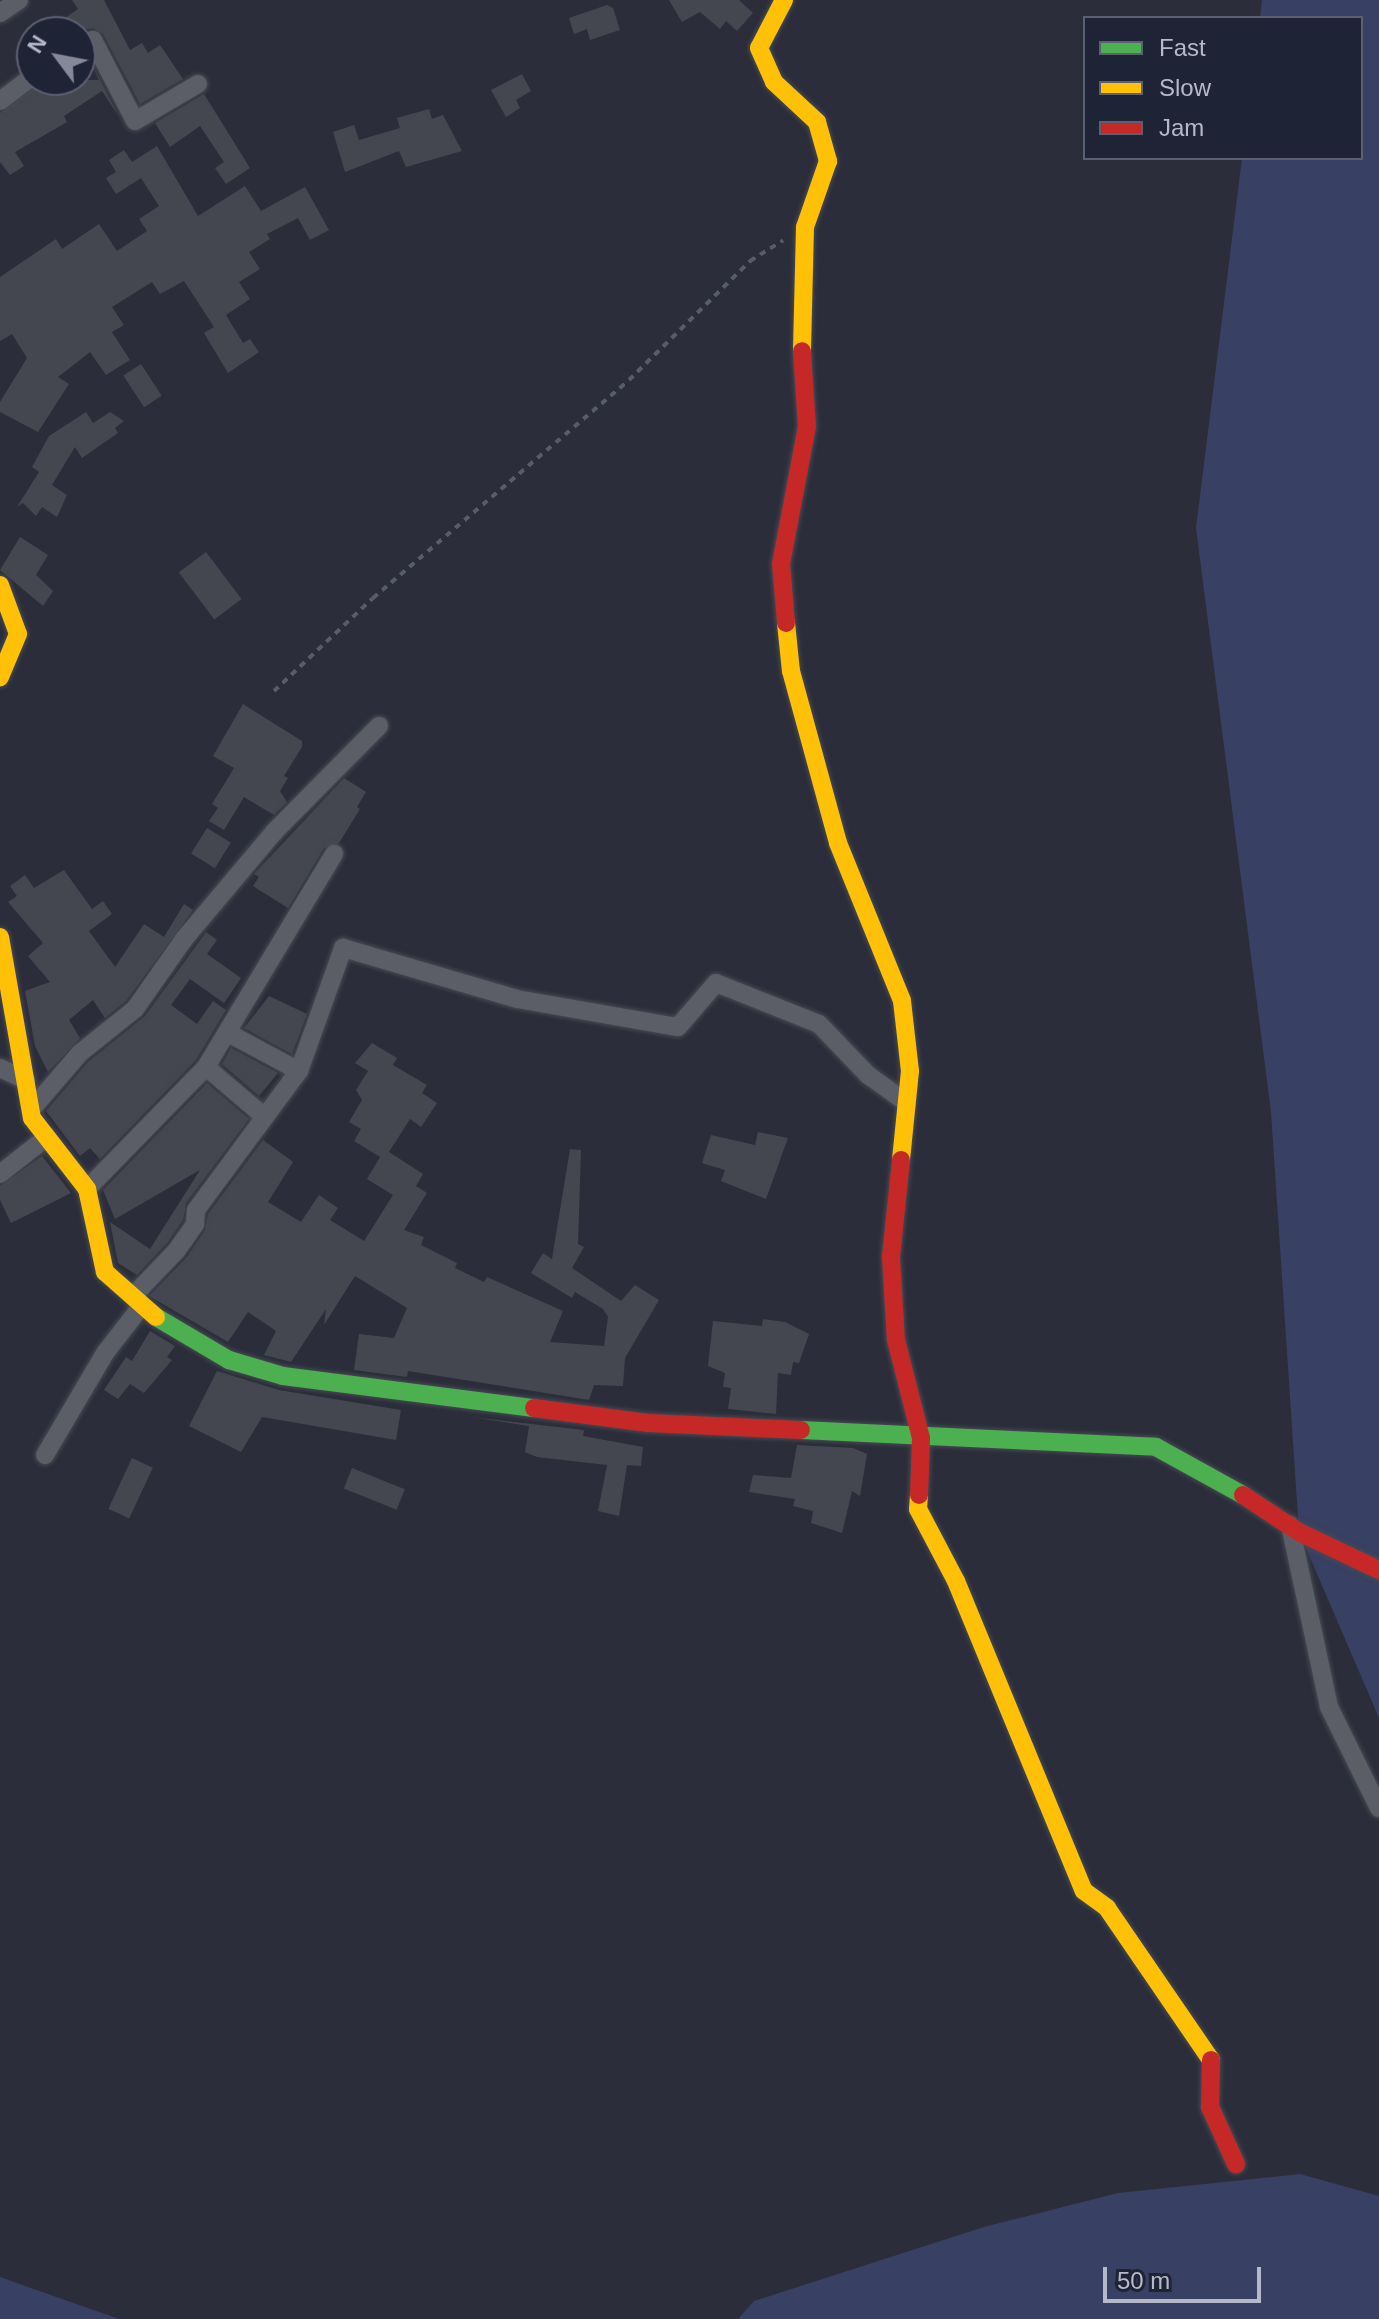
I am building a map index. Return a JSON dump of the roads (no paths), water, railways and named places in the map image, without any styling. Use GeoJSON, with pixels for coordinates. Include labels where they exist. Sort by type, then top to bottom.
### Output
{"type":"FeatureCollection","features":[{"type":"Feature","properties":{"kind":"street"},"geometry":{"type":"LineString","coordinates":[[0,13],[19,0]]}},
{"type":"Feature","properties":{"kind":"street"},"geometry":{"type":"LineString","coordinates":[[784,0],[759,48],[774,82],[817,122],[828,161],[805,227],[799,312],[807,427],[781,564],[791,671],[838,843],[902,1001],[910,1071],[891,1257],[896,1340],[921,1438],[918,1509],[956,1581],[1084,1891],[1107,1908],[1213,2063],[1210,2107],[1236,2164]]}},
{"type":"Feature","properties":{"kind":"street"},"geometry":{"type":"LineString","coordinates":[[96,46],[135,121],[198,84]]}},
{"type":"Feature","properties":{"kind":"street"},"geometry":{"type":"LineString","coordinates":[[0,585],[18,634],[0,677]]}},
{"type":"Feature","properties":{"kind":"street"},"geometry":{"type":"LineString","coordinates":[[31,1110],[80,1053],[135,1009],[184,939],[275,831],[379,726]]}},
{"type":"Feature","properties":{"kind":"street"},"geometry":{"type":"LineString","coordinates":[[87,1189],[206,1067],[230,1034],[334,854]]}},
{"type":"Feature","properties":{"kind":"street"},"geometry":{"type":"LineString","coordinates":[[0,937],[31,1110],[47,1137],[87,1189],[105,1272],[140,1308],[229,1360],[283,1376],[648,1423],[1156,1447],[1202,1468],[1290,1525],[1379,1570]]}},
{"type":"Feature","properties":{"kind":"street"},"geometry":{"type":"LineString","coordinates":[[140,1308],[134,1295],[177,1250],[195,1224],[196,1210],[299,1071],[343,948],[517,999],[678,1027],[716,983],[819,1024],[868,1075],[907,1103]]}},
{"type":"Feature","properties":{"kind":"street"},"geometry":{"type":"LineString","coordinates":[[230,1034],[299,1071]]}},
{"type":"Feature","properties":{"kind":"street"},"geometry":{"type":"LineString","coordinates":[[206,1067],[265,1117]]}},
{"type":"Feature","properties":{"kind":"street"},"geometry":{"type":"LineString","coordinates":[[0,1068],[26,1080]]}},
{"type":"Feature","properties":{"kind":"street"},"geometry":{"type":"LineString","coordinates":[[0,1174],[47,1137]]}},
{"type":"Feature","properties":{"kind":"street"},"geometry":{"type":"LineString","coordinates":[[45,1455],[105,1353],[140,1308]]}},
{"type":"Feature","properties":{"kind":"street"},"geometry":{"type":"LineString","coordinates":[[1290,1525],[1329,1707],[1379,1808]]}},
{"type":"Feature","properties":{"kind":"water"},"geometry":{"type":"Polygon","coordinates":[[[1262,0],[1379,0],[1379,1718],[1299,1532],[1271,1112],[1196,528],[1242,160],[1363,160],[1363,16],[1260,16],[1262,0]]]}},
{"type":"Feature","properties":{"kind":"water"},"geometry":{"type":"Polygon","coordinates":[[[1300,2174],[1379,2196],[1379,2319],[738,2319],[754,2301],[984,2227],[1118,2193],[1300,2174]]]}},
{"type":"Feature","properties":{"kind":"water"},"geometry":{"type":"Polygon","coordinates":[[[0,2277],[28,2287],[119,2319],[0,2319],[0,2277]]]}}]}
